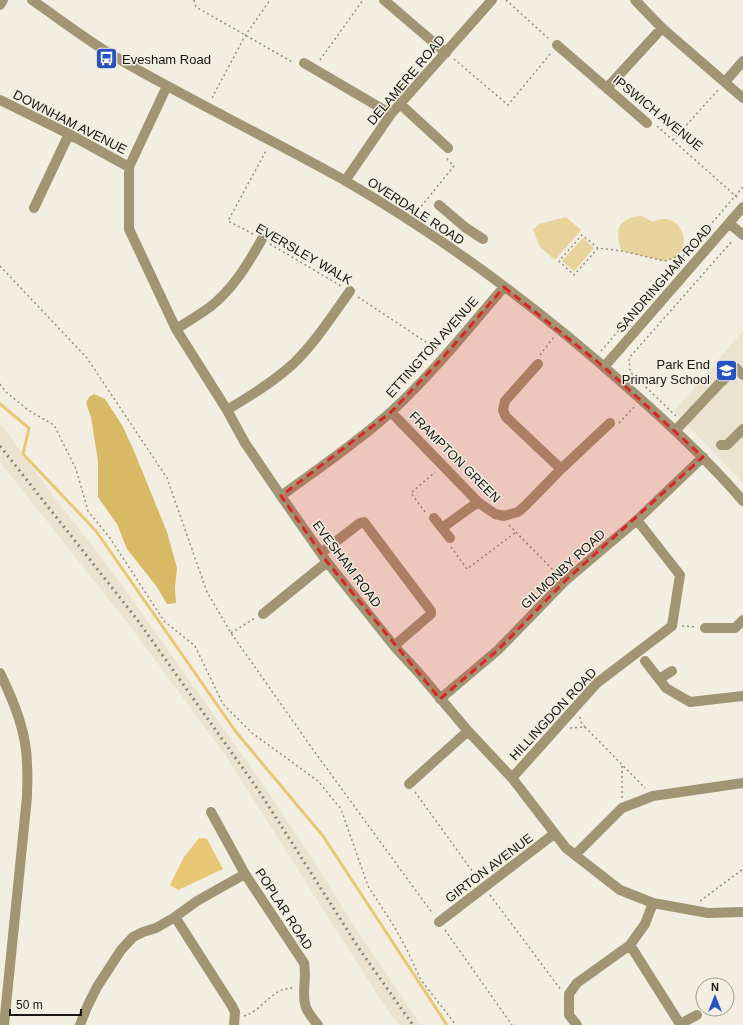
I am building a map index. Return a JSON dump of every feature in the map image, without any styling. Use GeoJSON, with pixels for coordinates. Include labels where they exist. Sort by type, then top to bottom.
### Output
{"type":"FeatureCollection","features":[{"type":"Feature","properties":{"kind":"street"},"geometry":{"type":"LineString","coordinates":[[0,5],[3,0]]}},
{"type":"Feature","properties":{"kind":"street","name":"OVERDALE ROAD"},"geometry":{"type":"LineString","coordinates":[[32,0],[110,54],[167,86],[271,140],[345,181],[410,220],[504,286],[594,358],[676,431],[721,475],[743,501]]}},
{"type":"Feature","properties":{"kind":"street"},"geometry":{"type":"LineString","coordinates":[[384,0],[446,53]]}},
{"type":"Feature","properties":{"kind":"street","name":"DELAMERE ROAD"},"geometry":{"type":"LineString","coordinates":[[345,181],[391,114],[492,0]]}},
{"type":"Feature","properties":{"kind":"street"},"geometry":{"type":"LineString","coordinates":[[635,0],[662,28],[743,98]]}},
{"type":"Feature","properties":{"kind":"street"},"geometry":{"type":"LineString","coordinates":[[607,88],[662,28]]}},
{"type":"Feature","properties":{"kind":"street","name":"IPSWICH AVENUE"},"geometry":{"type":"LineString","coordinates":[[557,45],[647,123]]}},
{"type":"Feature","properties":{"kind":"street"},"geometry":{"type":"LineString","coordinates":[[725,82],[743,61]]}},
{"type":"Feature","properties":{"kind":"street"},"geometry":{"type":"LineString","coordinates":[[304,63],[391,114]]}},
{"type":"Feature","properties":{"kind":"street","name":"EVESHAM ROAD"},"geometry":{"type":"LineString","coordinates":[[167,86],[129,167],[129,229],[176,329],[246,443],[327,562],[394,646],[468,731],[512,778],[566,848],[620,890],[653,903],[708,913],[743,912]]}},
{"type":"Feature","properties":{"kind":"street","name":"DOWNHAM AVENUE"},"geometry":{"type":"LineString","coordinates":[[0,100],[69,134],[129,167]]}},
{"type":"Feature","properties":{"kind":"street"},"geometry":{"type":"LineString","coordinates":[[400,104],[446,152]]}},
{"type":"Feature","properties":{"kind":"street"},"geometry":{"type":"LineString","coordinates":[[34,208],[69,134]]}},
{"type":"Feature","properties":{"kind":"street"},"geometry":{"type":"LineString","coordinates":[[439,205],[466,228],[483,238]]}},
{"type":"Feature","properties":{"kind":"street","name":"SANDRINGHAM ROAD"},"geometry":{"type":"LineString","coordinates":[[604,367],[743,207]]}},
{"type":"Feature","properties":{"kind":"street"},"geometry":{"type":"LineString","coordinates":[[729,222],[741,233]]}},
{"type":"Feature","properties":{"kind":"street"},"geometry":{"type":"LineString","coordinates":[[176,329],[210,307],[230,288],[247,267],[262,239]]}},
{"type":"Feature","properties":{"kind":"street","name":"ETTINGTON AVENUE"},"geometry":{"type":"LineString","coordinates":[[281,496],[347,448],[391,412],[420,383],[504,286]]}},
{"type":"Feature","properties":{"kind":"street"},"geometry":{"type":"LineString","coordinates":[[227,410],[265,386],[293,364],[316,337],[350,291]]}},
{"type":"Feature","properties":{"kind":"street"},"geometry":{"type":"LineString","coordinates":[[538,364],[505,401],[503,410],[506,417],[560,469]]}},
{"type":"Feature","properties":{"kind":"street"},"geometry":{"type":"LineString","coordinates":[[676,431],[719,384],[736,368],[743,375]]}},
{"type":"Feature","properties":{"kind":"street","name":"FRAMPTON GREEN"},"geometry":{"type":"LineString","coordinates":[[391,412],[478,502],[495,514],[504,516],[518,512],[526,505],[560,469],[610,423]]}},
{"type":"Feature","properties":{"kind":"street"},"geometry":{"type":"LineString","coordinates":[[721,444],[727,444],[743,429]]}},
{"type":"Feature","properties":{"kind":"street","name":"GILMONBY ROAD"},"geometry":{"type":"LineString","coordinates":[[440,698],[498,650],[565,582],[637,520],[703,457]]}},
{"type":"Feature","properties":{"kind":"street"},"geometry":{"type":"LineString","coordinates":[[442,528],[478,502]]}},
{"type":"Feature","properties":{"kind":"street"},"geometry":{"type":"LineString","coordinates":[[434,518],[450,538]]}},
{"type":"Feature","properties":{"kind":"street"},"geometry":{"type":"LineString","coordinates":[[637,520],[680,575],[672,626]]}},
{"type":"Feature","properties":{"kind":"street"},"geometry":{"type":"LineString","coordinates":[[321,552],[360,523],[364,522],[431,611],[431,614],[394,646]]}},
{"type":"Feature","properties":{"kind":"street"},"geometry":{"type":"LineString","coordinates":[[263,614],[327,562]]}},
{"type":"Feature","properties":{"kind":"street"},"geometry":{"type":"LineString","coordinates":[[705,628],[735,628],[743,620]]}},
{"type":"Feature","properties":{"kind":"street","name":"HILLINGDON ROAD"},"geometry":{"type":"LineString","coordinates":[[512,778],[597,683],[672,626]]}},
{"type":"Feature","properties":{"kind":"street"},"geometry":{"type":"LineString","coordinates":[[645,661],[666,688],[690,702],[743,696]]}},
{"type":"Feature","properties":{"kind":"street"},"geometry":{"type":"LineString","coordinates":[[659,679],[672,671]]}},
{"type":"Feature","properties":{"kind":"street"},"geometry":{"type":"LineString","coordinates":[[0,674],[11,695],[20,720],[25,744],[27,765],[27,797],[4,1025]]}},
{"type":"Feature","properties":{"kind":"street"},"geometry":{"type":"LineString","coordinates":[[409,784],[468,731]]}},
{"type":"Feature","properties":{"kind":"street"},"geometry":{"type":"LineString","coordinates":[[575,855],[622,808],[653,796],[743,783]]}},
{"type":"Feature","properties":{"kind":"street","name":"POPLAR ROAD"},"geometry":{"type":"LineString","coordinates":[[211,812],[245,874],[301,957],[306,970],[304,1003],[306,1009],[318,1025]]}},
{"type":"Feature","properties":{"kind":"street","name":"GIRTON AVENUE"},"geometry":{"type":"LineString","coordinates":[[439,922],[554,834]]}},
{"type":"Feature","properties":{"kind":"street"},"geometry":{"type":"LineString","coordinates":[[80,1025],[97,987],[127,943],[138,934],[156,928],[245,874]]}},
{"type":"Feature","properties":{"kind":"street"},"geometry":{"type":"LineString","coordinates":[[577,1025],[570,1015],[569,994],[577,983],[630,945],[645,924],[653,903]]}},
{"type":"Feature","properties":{"kind":"street"},"geometry":{"type":"LineString","coordinates":[[175,917],[232,1006],[235,1012],[235,1021]]}},
{"type":"Feature","properties":{"kind":"street"},"geometry":{"type":"LineString","coordinates":[[630,945],[680,1024],[695,1015]]}},
{"type":"Feature","properties":{"kind":"path"},"geometry":{"type":"LineString","coordinates":[[194,0],[196,7],[245,36],[295,64],[304,63]]}},
{"type":"Feature","properties":{"kind":"path"},"geometry":{"type":"LineString","coordinates":[[207,106],[245,36],[270,0]]}},
{"type":"Feature","properties":{"kind":"path"},"geometry":{"type":"LineString","coordinates":[[314,69],[363,0]]}},
{"type":"Feature","properties":{"kind":"path"},"geometry":{"type":"LineString","coordinates":[[446,53],[508,105],[557,45],[506,0]]}},
{"type":"Feature","properties":{"kind":"path"},"geometry":{"type":"LineString","coordinates":[[673,140],[725,82]]}},
{"type":"Feature","properties":{"kind":"path","name":"IPSWICH AVENUE"},"geometry":{"type":"LineString","coordinates":[[647,123],[657,126],[743,202]]}},
{"type":"Feature","properties":{"kind":"path","name":"EVERSLEY WALK"},"geometry":{"type":"LineString","coordinates":[[271,140],[228,221],[262,239],[350,291],[445,355]]}},
{"type":"Feature","properties":{"kind":"path"},"geometry":{"type":"LineString","coordinates":[[410,220],[454,166],[446,152]]}},
{"type":"Feature","properties":{"kind":"path"},"geometry":{"type":"LineString","coordinates":[[594,358],[743,187]]}},
{"type":"Feature","properties":{"kind":"path"},"geometry":{"type":"LineString","coordinates":[[683,424],[630,372],[630,358],[741,233]]}},
{"type":"Feature","properties":{"kind":"path"},"geometry":{"type":"LineString","coordinates":[[598,248],[574,275],[559,261],[582,235],[598,248],[622,251],[665,261],[676,257],[680,260]]}},
{"type":"Feature","properties":{"kind":"path"},"geometry":{"type":"LineString","coordinates":[[0,266],[87,358],[167,478],[207,592],[231,633],[314,751],[512,1025]]}},
{"type":"Feature","properties":{"kind":"path"},"geometry":{"type":"LineString","coordinates":[[538,364],[538,357],[560,330]]}},
{"type":"Feature","properties":{"kind":"path"},"geometry":{"type":"LineString","coordinates":[[0,384],[6,392],[28,410],[54,425],[76,469],[88,511],[110,538],[164,621],[195,646],[223,704],[252,733],[318,782],[341,809],[368,886],[397,931],[421,980],[456,1025]]}},
{"type":"Feature","properties":{"kind":"path"},"geometry":{"type":"LineString","coordinates":[[610,423],[619,423],[641,400]]}},
{"type":"Feature","properties":{"kind":"path"},"geometry":{"type":"LineString","coordinates":[[505,520],[565,582]]}},
{"type":"Feature","properties":{"kind":"path"},"geometry":{"type":"LineString","coordinates":[[231,633],[263,614]]}},
{"type":"Feature","properties":{"kind":"path"},"geometry":{"type":"LineString","coordinates":[[672,626],[705,628]]}},
{"type":"Feature","properties":{"kind":"path"},"geometry":{"type":"LineString","coordinates":[[556,728],[585,727],[653,796]]}},
{"type":"Feature","properties":{"kind":"path"},"geometry":{"type":"LineString","coordinates":[[622,766],[622,808]]}},
{"type":"Feature","properties":{"kind":"path"},"geometry":{"type":"LineString","coordinates":[[689,910],[743,869]]}},
{"type":"Feature","properties":{"kind":"path"},"geometry":{"type":"LineString","coordinates":[[235,1021],[253,1012],[275,993],[283,989],[305,988]]}},
{"type":"Feature","properties":{"kind":"highlighted area"},"geometry":{"type":"Polygon","coordinates":[[[504,287],[604,367],[703,457],[565,581],[498,650],[440,699],[327,562],[281,496],[391,412],[445,355],[504,287]]]}},
{"type":"Feature","properties":{"kind":"shaded area"},"geometry":{"type":"Polygon","coordinates":[[[642,216],[653,222],[663,219],[671,220],[677,225],[682,231],[684,239],[683,247],[679,254],[665,261],[622,251],[618,237],[620,226],[628,219],[642,216]]]}},
{"type":"Feature","properties":{"kind":"shaded area"},"geometry":{"type":"Polygon","coordinates":[[[566,217],[581,230],[555,260],[540,247],[533,230],[539,224],[566,217]]]}},
{"type":"Feature","properties":{"kind":"shaded area"},"geometry":{"type":"Polygon","coordinates":[[[583,238],[594,248],[574,271],[562,261],[583,238]]]}},
{"type":"Feature","properties":{"kind":"shaded area","name":"Park End Primary School"},"geometry":{"type":"Polygon","coordinates":[[[743,331],[743,483],[674,411],[743,331]]]}},
{"type":"Feature","properties":{"kind":"shaded area"},"geometry":{"type":"Polygon","coordinates":[[[94,394],[105,399],[122,425],[167,532],[177,568],[175,588],[176,603],[167,604],[157,587],[127,549],[117,524],[98,497],[98,461],[91,417],[86,403],[89,397],[94,394]]]}},
{"type":"Feature","properties":{"kind":"shaded area"},"geometry":{"type":"Polygon","coordinates":[[[0,424],[120,582],[255,773],[317,866],[357,931],[421,1025],[399,1025],[382,1002],[224,753],[129,625],[0,462],[0,424]]]}},
{"type":"Feature","properties":{"kind":"shaded area"},"geometry":{"type":"Polygon","coordinates":[[[199,838],[207,839],[223,869],[178,890],[170,885],[184,857],[199,838]]]}},
{"type":"Feature","properties":{"kind":"waterway"},"geometry":{"type":"LineString","coordinates":[[0,404],[29,428],[23,454],[96,531],[236,732],[323,836],[447,1025]]}},
{"type":"Feature","properties":{"kind":"railway"},"geometry":{"type":"LineString","coordinates":[[0,446],[136,618],[259,791],[360,950],[413,1025]]}},
{"type":"Feature","properties":{"kind":"place","name":"Evesham Road"},"geometry":{"type":"Point","coordinates":[106,59]}},
{"type":"Feature","properties":{"kind":"place","name":"Park End Primary School"},"geometry":{"type":"Point","coordinates":[726,371]}}]}
